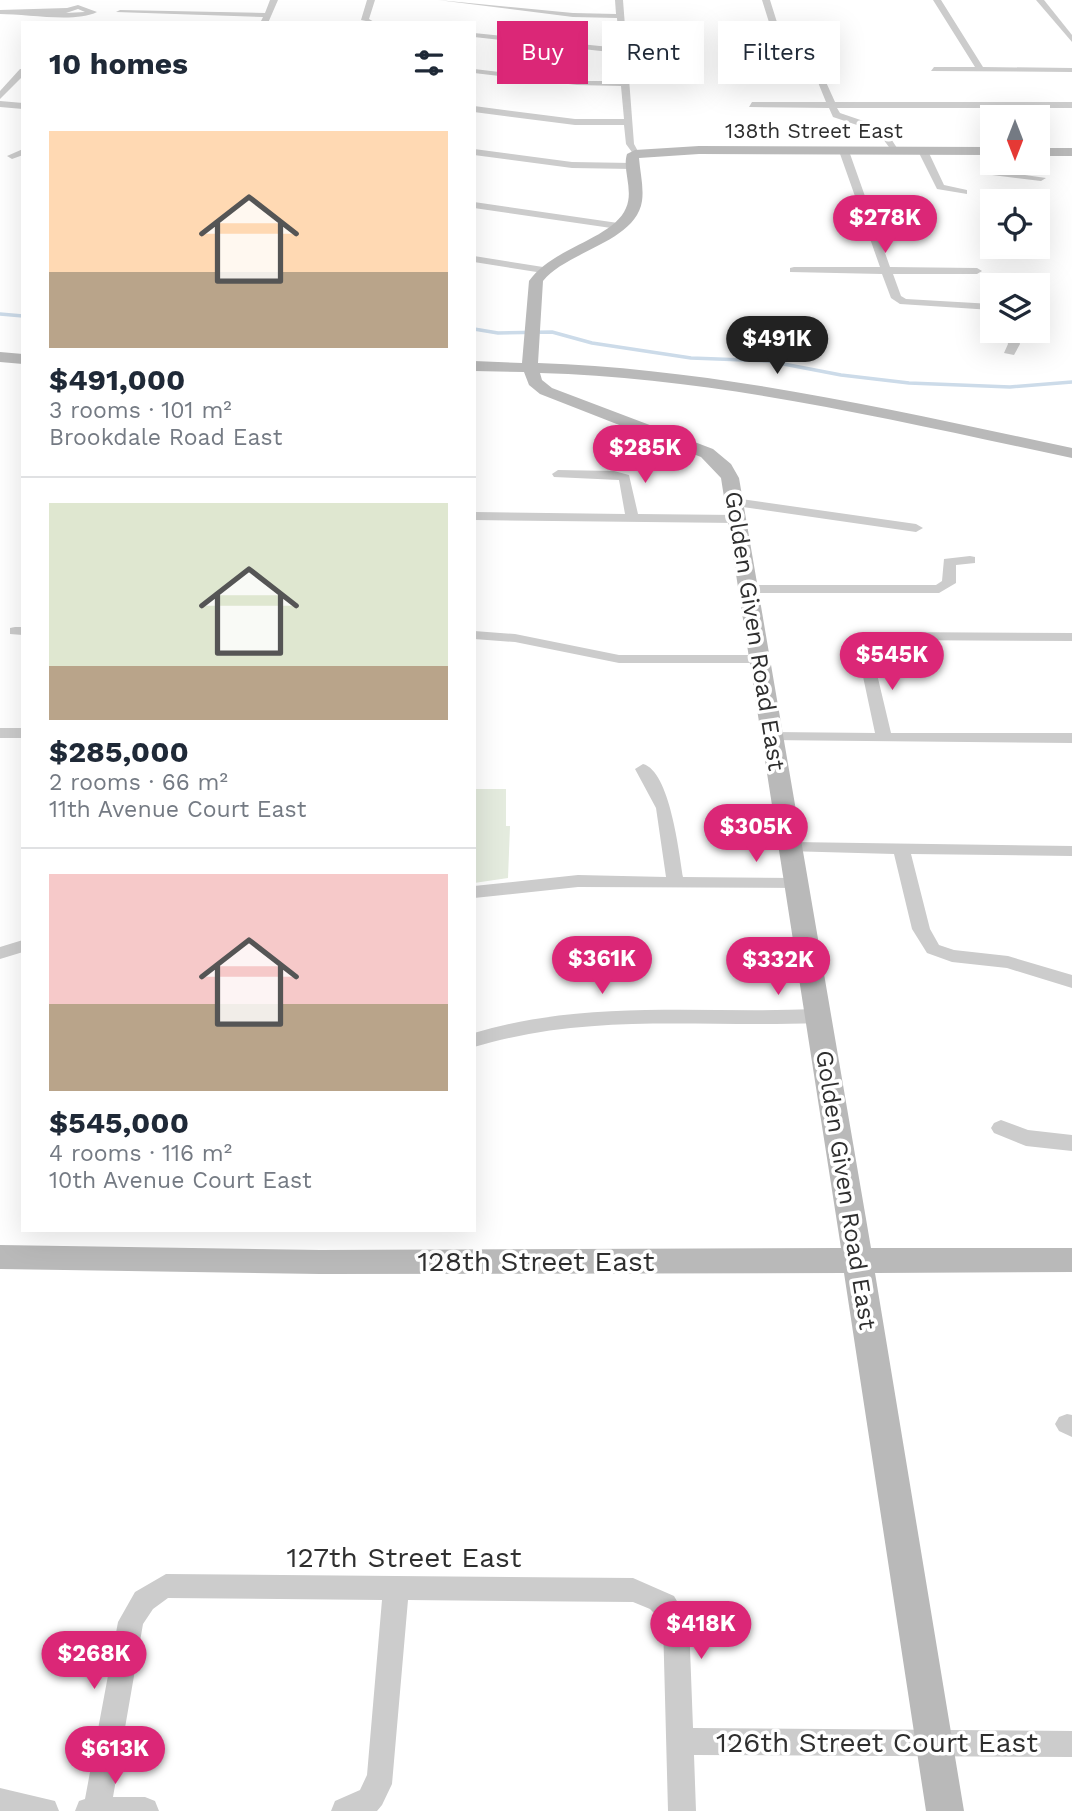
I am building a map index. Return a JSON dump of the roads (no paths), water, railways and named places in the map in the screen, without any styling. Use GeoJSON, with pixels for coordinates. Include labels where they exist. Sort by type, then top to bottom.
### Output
{"type":"FeatureCollection","features":[{"type":"Feature","properties":{"kind":"street"},"geometry":{"type":"LineString","coordinates":[[65,17],[83,0]]}},
{"type":"Feature","properties":{"kind":"street"},"geometry":{"type":"LineString","coordinates":[[0,12],[32,12],[65,17],[91,8],[105,12],[266,19],[274,0]]}},
{"type":"Feature","properties":{"kind":"street"},"geometry":{"type":"LineString","coordinates":[[367,21],[365,20],[371,0]]}},
{"type":"Feature","properties":{"kind":"street"},"geometry":{"type":"LineString","coordinates":[[442,0],[563,14],[620,16]]}},
{"type":"Feature","properties":{"kind":"street"},"geometry":{"type":"LineString","coordinates":[[619,0],[620,21]]}},
{"type":"Feature","properties":{"kind":"street"},"geometry":{"type":"LineString","coordinates":[[765,0],[772,21]]}},
{"type":"Feature","properties":{"kind":"street"},"geometry":{"type":"LineString","coordinates":[[937,0],[980,69]]}},
{"type":"Feature","properties":{"kind":"street"},"geometry":{"type":"LineString","coordinates":[[1040,0],[1072,40]]}},
{"type":"Feature","properties":{"kind":"street"},"geometry":{"type":"LineString","coordinates":[[75,7],[120,12]]}},
{"type":"Feature","properties":{"kind":"street"},"geometry":{"type":"LineString","coordinates":[[476,35],[602,49]]}},
{"type":"Feature","properties":{"kind":"street"},"geometry":{"type":"LineString","coordinates":[[934,69],[1072,70]]}},
{"type":"Feature","properties":{"kind":"street"},"geometry":{"type":"LineString","coordinates":[[476,71],[602,84]]}},
{"type":"Feature","properties":{"kind":"street"},"geometry":{"type":"LineString","coordinates":[[0,96],[10,89],[21,74]]}},
{"type":"Feature","properties":{"kind":"street"},"geometry":{"type":"LineString","coordinates":[[530,366],[534,286],[543,270],[618,226],[633,208],[634,160],[625,84]]}},
{"type":"Feature","properties":{"kind":"street"},"geometry":{"type":"LineString","coordinates":[[823,84],[829,104],[840,118],[881,130],[894,151]]}},
{"type":"Feature","properties":{"kind":"street"},"geometry":{"type":"LineString","coordinates":[[0,104],[21,106]]}},
{"type":"Feature","properties":{"kind":"street"},"geometry":{"type":"LineString","coordinates":[[752,105],[829,104],[977,109],[1072,105]]}},
{"type":"Feature","properties":{"kind":"street"},"geometry":{"type":"LineString","coordinates":[[476,109],[575,122],[628,122]]}},
{"type":"Feature","properties":{"kind":"street","name":"138th Street East"},"geometry":{"type":"LineString","coordinates":[[476,152],[582,166],[699,150],[980,151]]}},
{"type":"Feature","properties":{"kind":"street"},"geometry":{"type":"LineString","coordinates":[[844,151],[884,270],[899,301],[980,305]]}},
{"type":"Feature","properties":{"kind":"street"},"geometry":{"type":"LineString","coordinates":[[923,151],[940,187],[964,192]]}},
{"type":"Feature","properties":{"kind":"street"},"geometry":{"type":"LineString","coordinates":[[1050,152],[1072,152]]}},
{"type":"Feature","properties":{"kind":"street"},"geometry":{"type":"LineString","coordinates":[[12,156],[21,153]]}},
{"type":"Feature","properties":{"kind":"street"},"geometry":{"type":"LineString","coordinates":[[999,175],[1041,178]]}},
{"type":"Feature","properties":{"kind":"street"},"geometry":{"type":"LineString","coordinates":[[476,205],[618,226]]}},
{"type":"Feature","properties":{"kind":"street"},"geometry":{"type":"LineString","coordinates":[[476,259],[543,270]]}},
{"type":"Feature","properties":{"kind":"street"},"geometry":{"type":"LineString","coordinates":[[794,270],[977,271]]}},
{"type":"Feature","properties":{"kind":"street"},"geometry":{"type":"LineString","coordinates":[[1010,353],[1014,343]]}},
{"type":"Feature","properties":{"kind":"street"},"geometry":{"type":"LineString","coordinates":[[0,357],[21,359]]}},
{"type":"Feature","properties":{"kind":"street"},"geometry":{"type":"LineString","coordinates":[[476,366],[611,370],[727,385],[1072,453]]}},
{"type":"Feature","properties":{"kind":"street","name":"Golden Given Road East"},"geometry":{"type":"LineString","coordinates":[[530,366],[535,382],[552,394],[707,453],[728,473],[798,884],[945,1811]]}},
{"type":"Feature","properties":{"kind":"street"},"geometry":{"type":"LineString","coordinates":[[558,474],[614,475],[625,478],[632,517]]}},
{"type":"Feature","properties":{"kind":"street"},"geometry":{"type":"LineString","coordinates":[[476,516],[632,517],[735,510],[916,528]]}},
{"type":"Feature","properties":{"kind":"street"},"geometry":{"type":"LineString","coordinates":[[748,589],[939,589],[949,583],[948,562],[970,560]]}},
{"type":"Feature","properties":{"kind":"street"},"geometry":{"type":"LineString","coordinates":[[476,635],[514,638],[619,659],[760,659]]}},
{"type":"Feature","properties":{"kind":"street"},"geometry":{"type":"LineString","coordinates":[[884,736],[864,653],[865,643],[874,637],[1072,637]]}},
{"type":"Feature","properties":{"kind":"street"},"geometry":{"type":"LineString","coordinates":[[0,733],[21,733]]}},
{"type":"Feature","properties":{"kind":"street"},"geometry":{"type":"LineString","coordinates":[[772,737],[1072,738]]}},
{"type":"Feature","properties":{"kind":"street"},"geometry":{"type":"LineString","coordinates":[[643,769],[664,808],[675,882]]}},
{"type":"Feature","properties":{"kind":"street"},"geometry":{"type":"LineString","coordinates":[[792,848],[1072,851]]}},
{"type":"Feature","properties":{"kind":"street"},"geometry":{"type":"LineString","coordinates":[[902,850],[921,929],[933,949],[952,956],[1008,962],[1072,982]]}},
{"type":"Feature","properties":{"kind":"street"},"geometry":{"type":"LineString","coordinates":[[476,892],[578,881],[798,884]]}},
{"type":"Feature","properties":{"kind":"street"},"geometry":{"type":"LineString","coordinates":[[0,953],[21,947]]}},
{"type":"Feature","properties":{"kind":"street"},"geometry":{"type":"LineString","coordinates":[[476,1039],[504,1029],[570,1017],[739,1019],[818,1016]]}},
{"type":"Feature","properties":{"kind":"street"},"geometry":{"type":"LineString","coordinates":[[1001,1128],[1026,1138],[1072,1143]]}},
{"type":"Feature","properties":{"kind":"street","name":"128th Street East"},"geometry":{"type":"LineString","coordinates":[[0,1256],[320,1262],[1072,1260]]}},
{"type":"Feature","properties":{"kind":"street","name":"127th Street East"},"geometry":{"type":"LineString","coordinates":[[97,1810],[131,1622],[144,1600],[166,1586],[633,1590],[664,1604],[673,1612],[676,1622],[682,1741]]}},
{"type":"Feature","properties":{"kind":"street"},"geometry":{"type":"LineString","coordinates":[[357,1807],[376,1793],[381,1775],[397,1588]]}},
{"type":"Feature","properties":{"kind":"street"},"geometry":{"type":"LineString","coordinates":[[682,1741],[682,1811]]}},
{"type":"Feature","properties":{"kind":"street","name":"126th Street Court East"},"geometry":{"type":"LineString","coordinates":[[682,1741],[1072,1744]]}},
{"type":"Feature","properties":{"kind":"street"},"geometry":{"type":"LineString","coordinates":[[0,1802],[45,1811]]}},
{"type":"Feature","properties":{"kind":"street"},"geometry":{"type":"LineString","coordinates":[[86,1811],[145,1811]]}},
{"type":"Feature","properties":{"kind":"waterway"},"geometry":{"type":"LineString","coordinates":[[0,314],[21,316]]}},
{"type":"Feature","properties":{"kind":"waterway"},"geometry":{"type":"LineString","coordinates":[[476,329],[498,333],[552,332],[592,343],[691,358],[768,361],[841,375],[909,383],[1010,387],[1072,382]]}}]}
